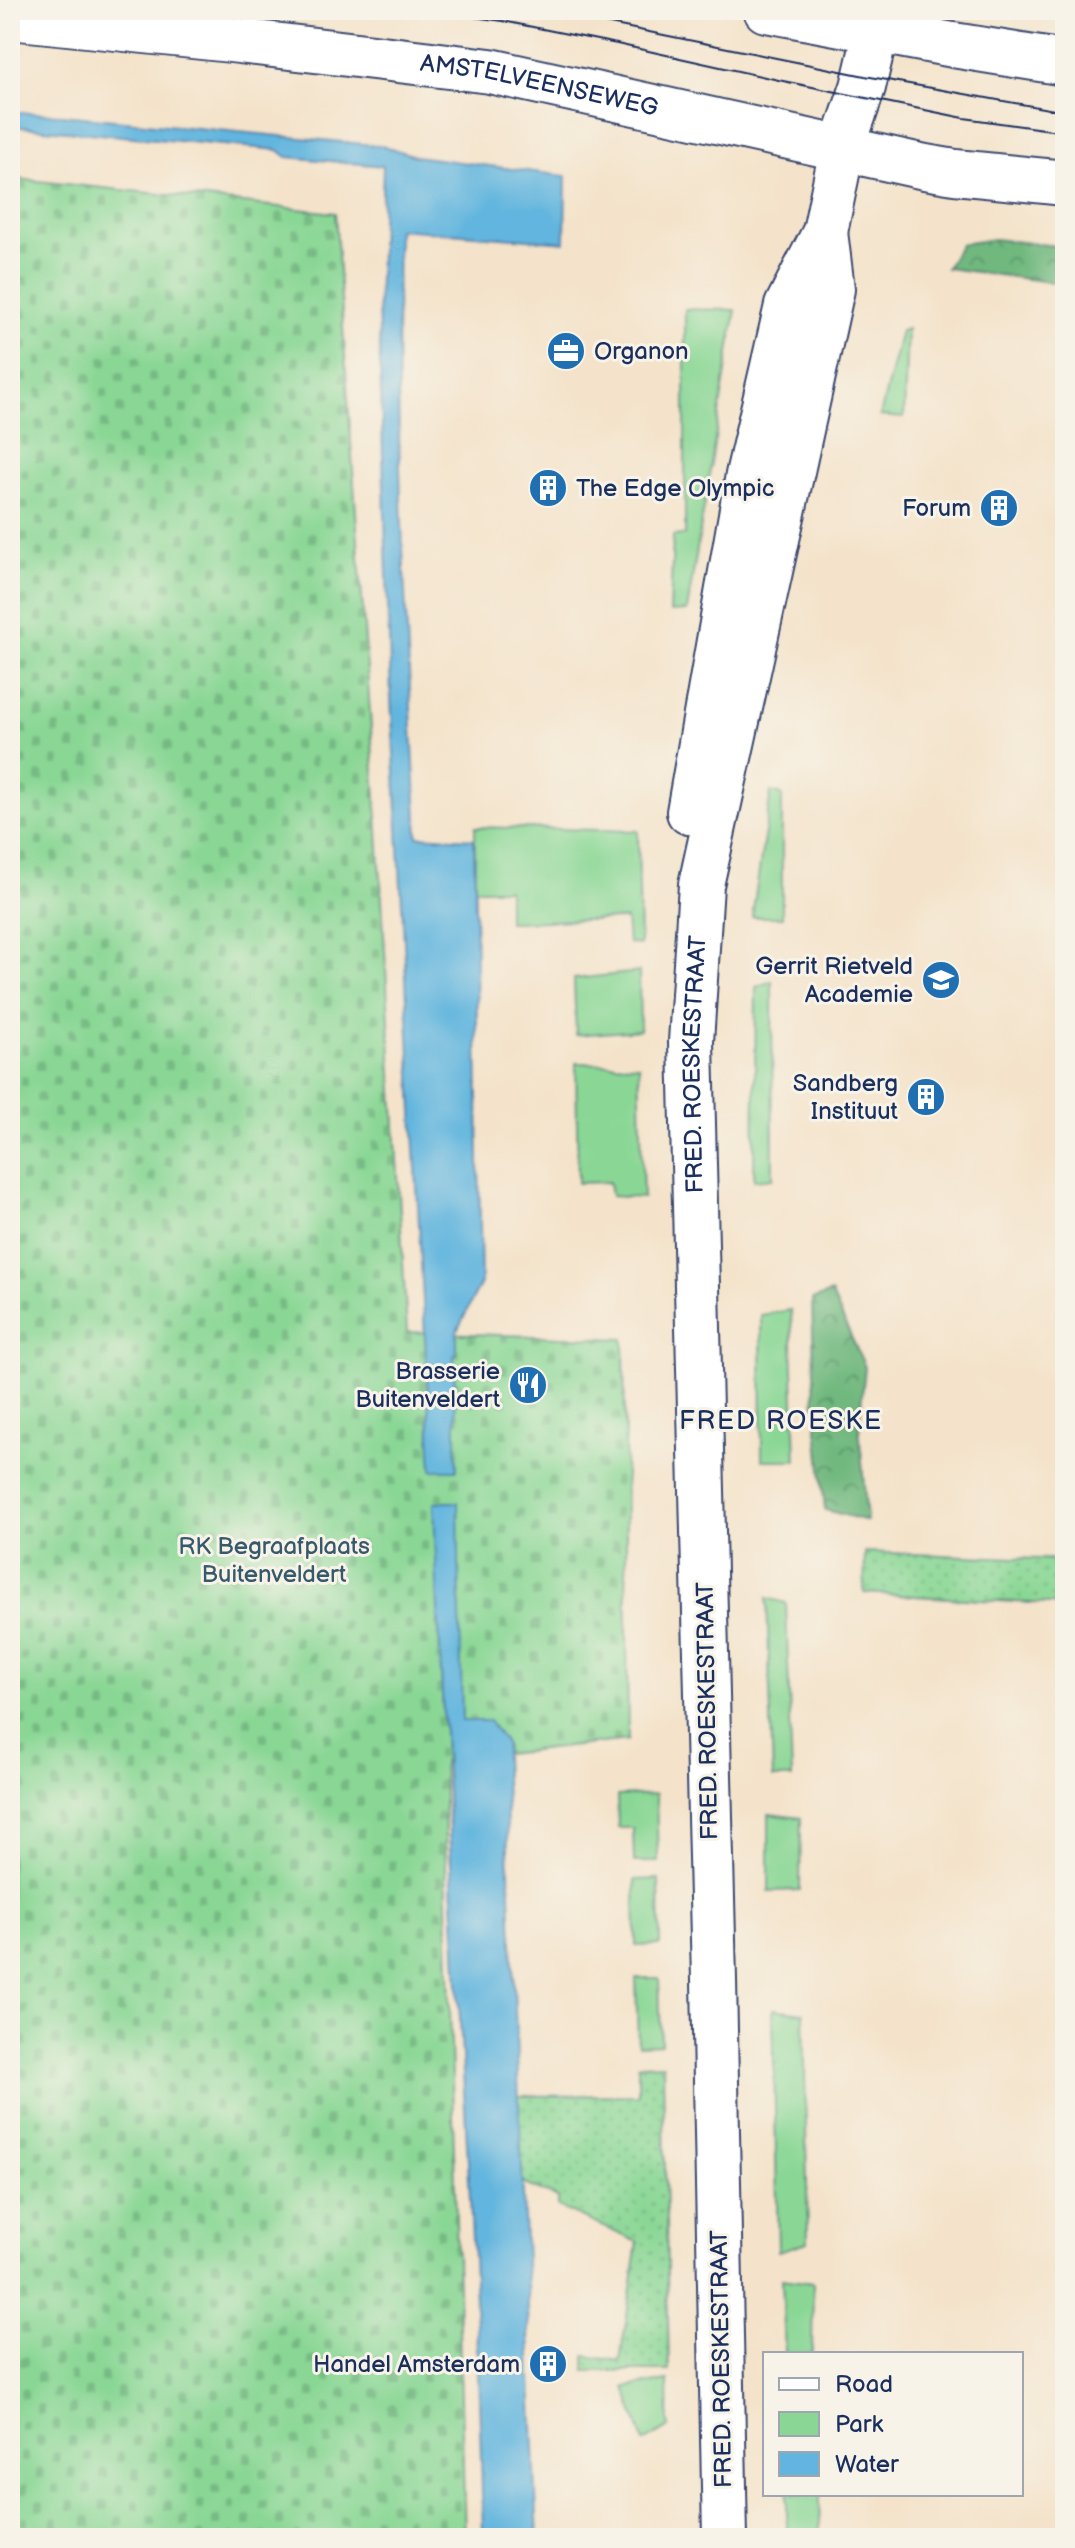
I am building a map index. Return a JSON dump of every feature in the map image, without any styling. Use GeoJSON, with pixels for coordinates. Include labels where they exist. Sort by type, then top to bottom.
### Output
{"type":"FeatureCollection","features":[{"type":"Feature","properties":{"kind":"street"},"geometry":{"type":"LineString","coordinates":[[766,10],[878,20],[1065,63]]}},
{"type":"Feature","properties":{"kind":"street","name":"AMSTELVEENSEWEG"},"geometry":{"type":"LineString","coordinates":[[10,17],[490,71],[955,172],[1065,183]]}},
{"type":"Feature","properties":{"kind":"street","name":"FRED. ROESKESTRAAT"},"geometry":{"type":"LineString","coordinates":[[725,2538],[691,1042],[701,885],[832,289],[825,232],[842,149],[863,87],[878,20]]}},
{"type":"Feature","properties":{"kind":"green space","name":"RK Begraafplaats Buitenveldert"},"geometry":{"type":"Polygon","coordinates":[[[10,178],[335,213],[377,813],[407,1332],[624,1339],[628,1740],[443,1761],[465,2538],[10,2538],[10,178]]]}},
{"type":"Feature","properties":{"kind":"green space"},"geometry":{"type":"Polygon","coordinates":[[[994,239],[1065,247],[1065,284],[946,268],[961,244],[994,239]]]}},
{"type":"Feature","properties":{"kind":"green space"},"geometry":{"type":"Polygon","coordinates":[[[685,309],[736,310],[687,611],[670,612],[673,536],[685,535],[685,309]]]}},
{"type":"Feature","properties":{"kind":"green space"},"geometry":{"type":"Polygon","coordinates":[[[907,329],[904,418],[880,416],[901,331],[907,329]]]}},
{"type":"Feature","properties":{"kind":"green space"},"geometry":{"type":"Polygon","coordinates":[[[771,792],[782,795],[782,917],[752,917],[771,792]]]}},
{"type":"Feature","properties":{"kind":"green space"},"geometry":{"type":"Polygon","coordinates":[[[475,827],[638,831],[640,945],[628,943],[626,919],[508,922],[508,889],[475,889],[475,827]]]}},
{"type":"Feature","properties":{"kind":"green space"},"geometry":{"type":"Polygon","coordinates":[[[639,972],[640,1030],[576,1035],[574,979],[639,972]]]}},
{"type":"Feature","properties":{"kind":"green space"},"geometry":{"type":"Polygon","coordinates":[[[772,981],[773,1178],[754,1180],[756,987],[772,981]]]}},
{"type":"Feature","properties":{"kind":"green space"},"geometry":{"type":"Polygon","coordinates":[[[576,1063],[639,1065],[643,1198],[611,1196],[609,1182],[578,1183],[576,1063]]]}},
{"type":"Feature","properties":{"kind":"green space"},"geometry":{"type":"Polygon","coordinates":[[[831,1293],[865,1367],[859,1425],[867,1521],[825,1510],[815,1408],[812,1300],[831,1293]]]}},
{"type":"Feature","properties":{"kind":"green space"},"geometry":{"type":"Polygon","coordinates":[[[791,1310],[796,1460],[762,1460],[761,1315],[791,1310]]]}},
{"type":"Feature","properties":{"kind":"green space"},"geometry":{"type":"Polygon","coordinates":[[[865,1552],[1065,1560],[1065,1605],[864,1593],[865,1552]]]}},
{"type":"Feature","properties":{"kind":"green space"},"geometry":{"type":"Polygon","coordinates":[[[767,1598],[786,1603],[792,1778],[773,1778],[767,1598]]]}},
{"type":"Feature","properties":{"kind":"green space"},"geometry":{"type":"Polygon","coordinates":[[[656,1794],[658,1862],[634,1862],[633,1828],[618,1828],[617,1796],[656,1794]]]}},
{"type":"Feature","properties":{"kind":"green space"},"geometry":{"type":"Polygon","coordinates":[[[769,1814],[801,1818],[800,1890],[769,1891],[769,1814]]]}},
{"type":"Feature","properties":{"kind":"green space"},"geometry":{"type":"Polygon","coordinates":[[[659,1879],[660,1945],[636,1946],[635,1880],[659,1879]]]}},
{"type":"Feature","properties":{"kind":"green space"},"geometry":{"type":"Polygon","coordinates":[[[636,1978],[659,1978],[661,2044],[638,2045],[636,1978]]]}},
{"type":"Feature","properties":{"kind":"green space"},"geometry":{"type":"Polygon","coordinates":[[[773,2009],[804,2013],[808,2242],[778,2251],[773,2009]]]}},
{"type":"Feature","properties":{"kind":"green space"},"geometry":{"type":"Polygon","coordinates":[[[663,2064],[669,2371],[585,2371],[585,2356],[620,2361],[638,2242],[558,2207],[558,2198],[522,2183],[518,2096],[638,2095],[638,2065],[663,2064]]]}},
{"type":"Feature","properties":{"kind":"green space"},"geometry":{"type":"Polygon","coordinates":[[[782,2279],[813,2283],[812,2352],[785,2352],[782,2279]]]}},
{"type":"Feature","properties":{"kind":"green space"},"geometry":{"type":"Polygon","coordinates":[[[668,2381],[669,2427],[644,2442],[625,2387],[668,2381]]]}},
{"type":"Feature","properties":{"kind":"green space"},"geometry":{"type":"Polygon","coordinates":[[[787,2496],[820,2496],[820,2538],[787,2538],[787,2496]]]}},
{"type":"Feature","properties":{"kind":"water"},"geometry":{"type":"Polygon","coordinates":[[[10,112],[384,146],[415,156],[566,176],[565,242],[398,229],[400,457],[418,836],[474,839],[481,1283],[457,1331],[457,1354],[454,1355],[457,1470],[432,1470],[391,698],[378,305],[383,166],[287,157],[278,150],[10,126],[10,112]]]}},
{"type":"Feature","properties":{"kind":"water"},"geometry":{"type":"Polygon","coordinates":[[[434,1502],[458,1502],[462,1721],[489,1721],[506,1745],[504,1756],[538,2538],[483,2538],[474,2279],[434,1502]]]}},
{"type":"Feature","properties":{"kind":"tram line"},"geometry":{"type":"LineString","coordinates":[[421,10],[503,21],[964,118],[1065,132]]}},
{"type":"Feature","properties":{"kind":"tram line"},"geometry":{"type":"LineString","coordinates":[[541,10],[865,76],[1065,112]]}},
{"type":"Feature","properties":{"kind":"place","name":"Organon"},"geometry":{"type":"Point","coordinates":[566,351]}},
{"type":"Feature","properties":{"kind":"place","name":"The Edge Olympic"},"geometry":{"type":"Point","coordinates":[548,488]}},
{"type":"Feature","properties":{"kind":"place","name":"Forum"},"geometry":{"type":"Point","coordinates":[999,508]}},
{"type":"Feature","properties":{"kind":"place","name":"Gerrit Rietveld Academie"},"geometry":{"type":"Point","coordinates":[941,980]}},
{"type":"Feature","properties":{"kind":"place","name":"Sandberg Instituut"},"geometry":{"type":"Point","coordinates":[926,1097]}},
{"type":"Feature","properties":{"kind":"place","name":"Brasserie Buitenveldert"},"geometry":{"type":"Point","coordinates":[528,1385]}},
{"type":"Feature","properties":{"kind":"place","name":"Handel Amsterdam"},"geometry":{"type":"Point","coordinates":[548,2364]}},
{"type":"Feature","properties":{"kind":"district","name":"FRED ROESKE"},"geometry":{"type":"Point","coordinates":[781,1420]}}]}
